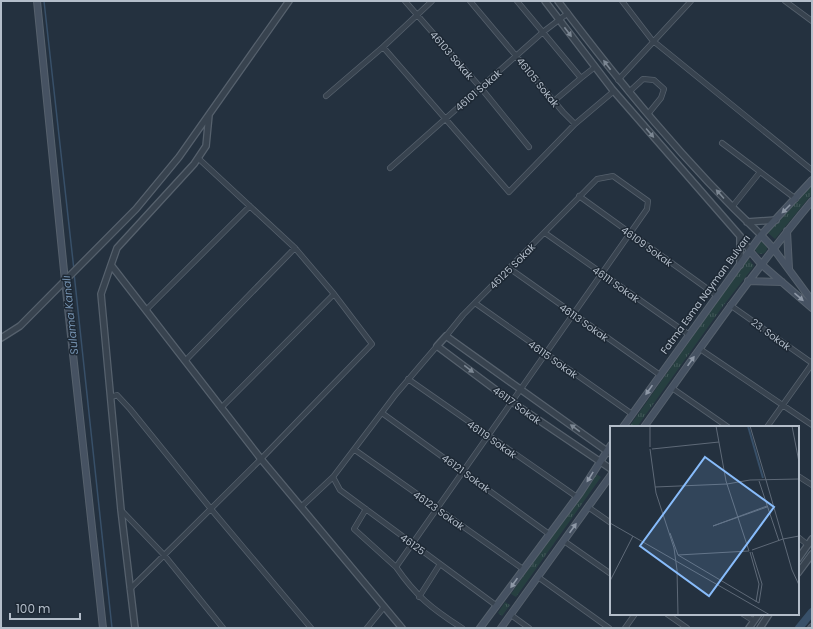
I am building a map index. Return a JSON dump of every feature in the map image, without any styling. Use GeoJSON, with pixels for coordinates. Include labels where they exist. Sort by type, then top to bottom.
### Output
{"type":"FeatureCollection","features":[{"type":"Feature","properties":{"kind":"main road"},"geometry":{"type":"LineString","coordinates":[[37,1],[65,281],[103,628]]}},
{"type":"Feature","properties":{"kind":"main road","name":"Fatma Esma Nayman Bulvarı"},"geometry":{"type":"LineString","coordinates":[[624,426],[716,295],[761,235],[812,180]]}},
{"type":"Feature","properties":{"kind":"main road"},"geometry":{"type":"LineString","coordinates":[[645,426],[730,305],[773,248],[811,204]]}},
{"type":"Feature","properties":{"kind":"main road"},"geometry":{"type":"LineString","coordinates":[[787,231],[789,268]]}},
{"type":"Feature","properties":{"kind":"main road"},"geometry":{"type":"LineString","coordinates":[[761,235],[789,268],[812,301]]}},
{"type":"Feature","properties":{"kind":"main road"},"geometry":{"type":"LineString","coordinates":[[750,251],[761,264],[812,308]]}},
{"type":"Feature","properties":{"kind":"main road"},"geometry":{"type":"LineString","coordinates":[[748,282],[782,282]]}},
{"type":"Feature","properties":{"kind":"main road"},"geometry":{"type":"LineString","coordinates":[[480,628],[498,606],[523,569],[577,497],[599,462],[609,452]]}},
{"type":"Feature","properties":{"kind":"main road"},"geometry":{"type":"LineString","coordinates":[[501,628],[610,476]]}},
{"type":"Feature","properties":{"kind":"street"},"geometry":{"type":"LineString","coordinates":[[1,338],[20,326],[136,209],[178,158],[209,116],[289,1]]}},
{"type":"Feature","properties":{"kind":"street","name":"46103 Sokak"},"geometry":{"type":"LineString","coordinates":[[405,1],[481,88],[529,147]]}},
{"type":"Feature","properties":{"kind":"street"},"geometry":{"type":"LineString","coordinates":[[326,96],[384,47],[432,1]]}},
{"type":"Feature","properties":{"kind":"street","name":"46105 Sokak"},"geometry":{"type":"LineString","coordinates":[[470,1],[575,124]]}},
{"type":"Feature","properties":{"kind":"street"},"geometry":{"type":"LineString","coordinates":[[517,1],[581,78]]}},
{"type":"Feature","properties":{"kind":"street"},"geometry":{"type":"LineString","coordinates":[[545,1],[614,91],[740,236],[750,251]]}},
{"type":"Feature","properties":{"kind":"street"},"geometry":{"type":"LineString","coordinates":[[558,1],[618,80],[732,207],[761,235]]}},
{"type":"Feature","properties":{"kind":"street"},"geometry":{"type":"LineString","coordinates":[[622,1],[654,41],[812,170]]}},
{"type":"Feature","properties":{"kind":"street"},"geometry":{"type":"LineString","coordinates":[[618,80],[691,1]]}},
{"type":"Feature","properties":{"kind":"street"},"geometry":{"type":"LineString","coordinates":[[785,1],[811,20]]}},
{"type":"Feature","properties":{"kind":"street","name":"46101 Sokak"},"geometry":{"type":"LineString","coordinates":[[390,168],[543,32],[568,13]]}},
{"type":"Feature","properties":{"kind":"street"},"geometry":{"type":"LineString","coordinates":[[384,47],[508,192],[575,124],[614,91]]}},
{"type":"Feature","properties":{"kind":"street"},"geometry":{"type":"LineString","coordinates":[[554,101],[595,67]]}},
{"type":"Feature","properties":{"kind":"street"},"geometry":{"type":"LineString","coordinates":[[629,92],[643,79],[654,80],[664,89],[661,98],[648,114]]}},
{"type":"Feature","properties":{"kind":"street"},"geometry":{"type":"LineString","coordinates":[[135,627],[121,510],[101,294],[117,248],[198,158],[206,146],[209,116]]}},
{"type":"Feature","properties":{"kind":"street"},"geometry":{"type":"LineString","coordinates":[[722,143],[796,199]]}},
{"type":"Feature","properties":{"kind":"street"},"geometry":{"type":"LineString","coordinates":[[130,589],[261,459],[372,344],[334,294],[295,248],[198,158]]}},
{"type":"Feature","properties":{"kind":"street"},"geometry":{"type":"LineString","coordinates":[[732,207],[760,172]]}},
{"type":"Feature","properties":{"kind":"street","name":"46125 Sokak"},"geometry":{"type":"LineString","coordinates":[[446,336],[475,303],[597,179],[613,176],[648,201],[647,209],[630,233]]}},
{"type":"Feature","properties":{"kind":"street","name":"46109 Sokak"},"geometry":{"type":"LineString","coordinates":[[579,196],[716,295]]}},
{"type":"Feature","properties":{"kind":"street"},"geometry":{"type":"LineString","coordinates":[[146,310],[250,206]]}},
{"type":"Feature","properties":{"kind":"street"},"geometry":{"type":"LineString","coordinates":[[747,222],[776,220]]}},
{"type":"Feature","properties":{"kind":"street","name":"46111 Sokak"},"geometry":{"type":"LineString","coordinates":[[545,233],[688,334]]}},
{"type":"Feature","properties":{"kind":"street"},"geometry":{"type":"LineString","coordinates":[[396,567],[630,233]]}},
{"type":"Feature","properties":{"kind":"street"},"geometry":{"type":"LineString","coordinates":[[740,236],[740,265]]}},
{"type":"Feature","properties":{"kind":"street"},"geometry":{"type":"LineString","coordinates":[[185,361],[295,248]]}},
{"type":"Feature","properties":{"kind":"street"},"geometry":{"type":"LineString","coordinates":[[111,266],[261,459],[402,628]]}},
{"type":"Feature","properties":{"kind":"street","name":"46113 Sokak"},"geometry":{"type":"LineString","coordinates":[[509,268],[573,315],[660,375]]}},
{"type":"Feature","properties":{"kind":"street"},"geometry":{"type":"LineString","coordinates":[[221,408],[334,294]]}},
{"type":"Feature","properties":{"kind":"street","name":"46115 Sokak"},"geometry":{"type":"LineString","coordinates":[[475,303],[632,414]]}},
{"type":"Feature","properties":{"kind":"street","name":"23. Sokak"},"geometry":{"type":"LineString","coordinates":[[730,305],[812,364]]}},
{"type":"Feature","properties":{"kind":"street"},"geometry":{"type":"LineString","coordinates":[[302,507],[333,477],[408,380],[446,336]]}},
{"type":"Feature","properties":{"kind":"street","name":"46117 Sokak"},"geometry":{"type":"LineString","coordinates":[[446,336],[609,452]]}},
{"type":"Feature","properties":{"kind":"street","name":"46117 Sokak"},"geometry":{"type":"LineString","coordinates":[[437,346],[512,402],[610,468]]}},
{"type":"Feature","properties":{"kind":"street"},"geometry":{"type":"LineString","coordinates":[[700,349],[812,425]]}},
{"type":"Feature","properties":{"kind":"street"},"geometry":{"type":"LineString","coordinates":[[768,426],[812,364]]}},
{"type":"Feature","properties":{"kind":"street","name":"46119 Sokak"},"geometry":{"type":"LineString","coordinates":[[408,380],[577,497]]}},
{"type":"Feature","properties":{"kind":"street"},"geometry":{"type":"LineString","coordinates":[[672,388],[727,426]]}},
{"type":"Feature","properties":{"kind":"street"},"geometry":{"type":"LineString","coordinates":[[111,397],[117,395],[130,409],[211,509],[311,628]]}},
{"type":"Feature","properties":{"kind":"street","name":"46121 Sokak"},"geometry":{"type":"LineString","coordinates":[[382,413],[549,534]]}},
{"type":"Feature","properties":{"kind":"street","name":"46123 Sokak"},"geometry":{"type":"LineString","coordinates":[[355,450],[436,509],[523,569]]}},
{"type":"Feature","properties":{"kind":"street","name":"46125"},"geometry":{"type":"LineString","coordinates":[[333,477],[340,490],[498,606]]}},
{"type":"Feature","properties":{"kind":"street"},"geometry":{"type":"LineString","coordinates":[[799,477],[812,485]]}},
{"type":"Feature","properties":{"kind":"street"},"geometry":{"type":"LineString","coordinates":[[588,507],[610,522]]}},
{"type":"Feature","properties":{"kind":"street"},"geometry":{"type":"LineString","coordinates":[[366,509],[354,529],[396,567],[411,589],[419,597],[438,613],[462,628]]}},
{"type":"Feature","properties":{"kind":"street"},"geometry":{"type":"LineString","coordinates":[[121,510],[164,555],[223,628]]}},
{"type":"Feature","properties":{"kind":"street"},"geometry":{"type":"LineString","coordinates":[[799,539],[808,545]]}},
{"type":"Feature","properties":{"kind":"street"},"geometry":{"type":"LineString","coordinates":[[799,558],[812,539]]}},
{"type":"Feature","properties":{"kind":"street"},"geometry":{"type":"LineString","coordinates":[[564,541],[610,573]]}},
{"type":"Feature","properties":{"kind":"street"},"geometry":{"type":"LineString","coordinates":[[799,572],[812,554]]}},
{"type":"Feature","properties":{"kind":"street"},"geometry":{"type":"LineString","coordinates":[[419,597],[440,564]]}},
{"type":"Feature","properties":{"kind":"street"},"geometry":{"type":"LineString","coordinates":[[538,577],[609,628]]}},
{"type":"Feature","properties":{"kind":"street"},"geometry":{"type":"LineString","coordinates":[[367,628],[384,606]]}},
{"type":"Feature","properties":{"kind":"street"},"geometry":{"type":"LineString","coordinates":[[511,615],[529,628]]}},
{"type":"Feature","properties":{"kind":"street"},"geometry":{"type":"LineString","coordinates":[[625,628],[634,615]]}},
{"type":"Feature","properties":{"kind":"street"},"geometry":{"type":"LineString","coordinates":[[668,615],[687,628]]}},
{"type":"Feature","properties":{"kind":"street"},"geometry":{"type":"LineString","coordinates":[[745,615],[754,621]]}},
{"type":"Feature","properties":{"kind":"street"},"geometry":{"type":"LineString","coordinates":[[749,628],[758,615]]}},
{"type":"Feature","properties":{"kind":"street"},"geometry":{"type":"LineString","coordinates":[[760,628],[768,615]]}},
{"type":"Feature","properties":{"kind":"green space"},"geometry":{"type":"Polygon","coordinates":[[[812,183],[812,194],[775,239],[767,232],[812,183]]]}},
{"type":"Feature","properties":{"kind":"green space"},"geometry":{"type":"Polygon","coordinates":[[[759,242],[763,242],[767,248],[763,254],[759,254],[755,250],[755,246],[759,242]]]}},
{"type":"Feature","properties":{"kind":"green space"},"geometry":{"type":"Polygon","coordinates":[[[748,258],[754,266],[723,306],[638,426],[630,426],[748,258]]]}},
{"type":"Feature","properties":{"kind":"green space"},"geometry":{"type":"Polygon","coordinates":[[[596,474],[601,477],[516,597],[511,594],[596,474]]]}},
{"type":"Feature","properties":{"kind":"green space"},"geometry":{"type":"Polygon","coordinates":[[[505,602],[510,605],[502,616],[498,613],[505,602]]]}},
{"type":"Feature","properties":{"kind":"waterway","name":"Sulama Kanalı"},"geometry":{"type":"LineString","coordinates":[[44,1],[74,270]]}},
{"type":"Feature","properties":{"kind":"waterway","name":"Sulama Kanalı"},"geometry":{"type":"LineString","coordinates":[[74,273],[112,628]]}},
{"type":"Feature","properties":{"kind":"waterway"},"geometry":{"type":"LineString","coordinates":[[799,628],[812,612]]}}]}
